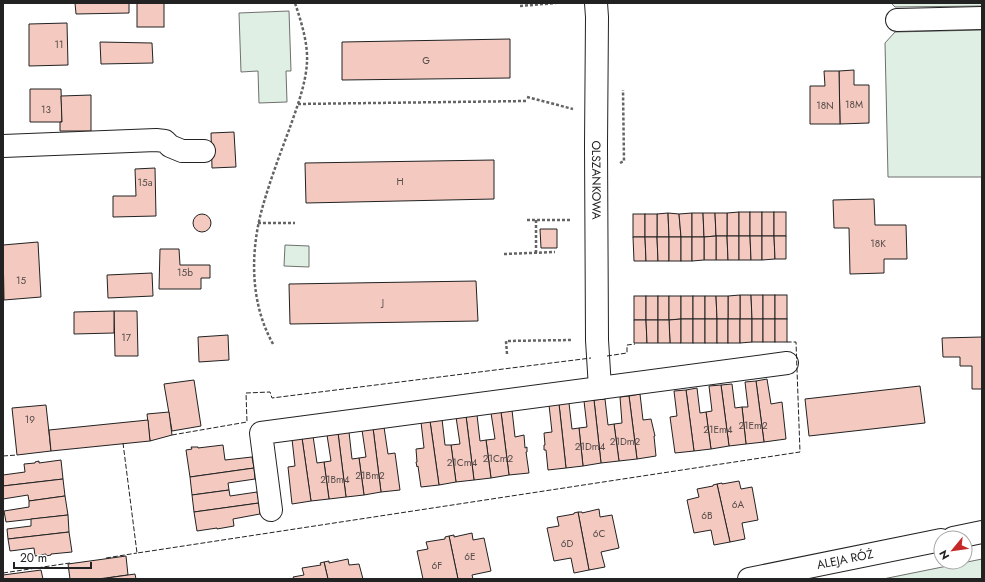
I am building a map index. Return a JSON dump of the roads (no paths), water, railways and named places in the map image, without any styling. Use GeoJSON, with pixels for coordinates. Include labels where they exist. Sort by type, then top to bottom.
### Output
{"type":"FeatureCollection","features":[{"type":"Feature","properties":{"kind":"street","name":"OLSZANKOWA"},"geometry":{"type":"LineString","coordinates":[[596,3],[596,220],[600,388]]}},
{"type":"Feature","properties":{"kind":"street"},"geometry":{"type":"LineString","coordinates":[[897,20],[982,18]]}},
{"type":"Feature","properties":{"kind":"street"},"geometry":{"type":"LineString","coordinates":[[3,146],[156,140],[165,141],[170,146],[182,151],[204,151]]}},
{"type":"Feature","properties":{"kind":"street"},"geometry":{"type":"LineString","coordinates":[[271,510],[260,433],[787,363]]}},
{"type":"Feature","properties":{"kind":"street","name":"ALEJA RÓŻ"},"geometry":{"type":"LineString","coordinates":[[749,579],[933,542]]}}]}
